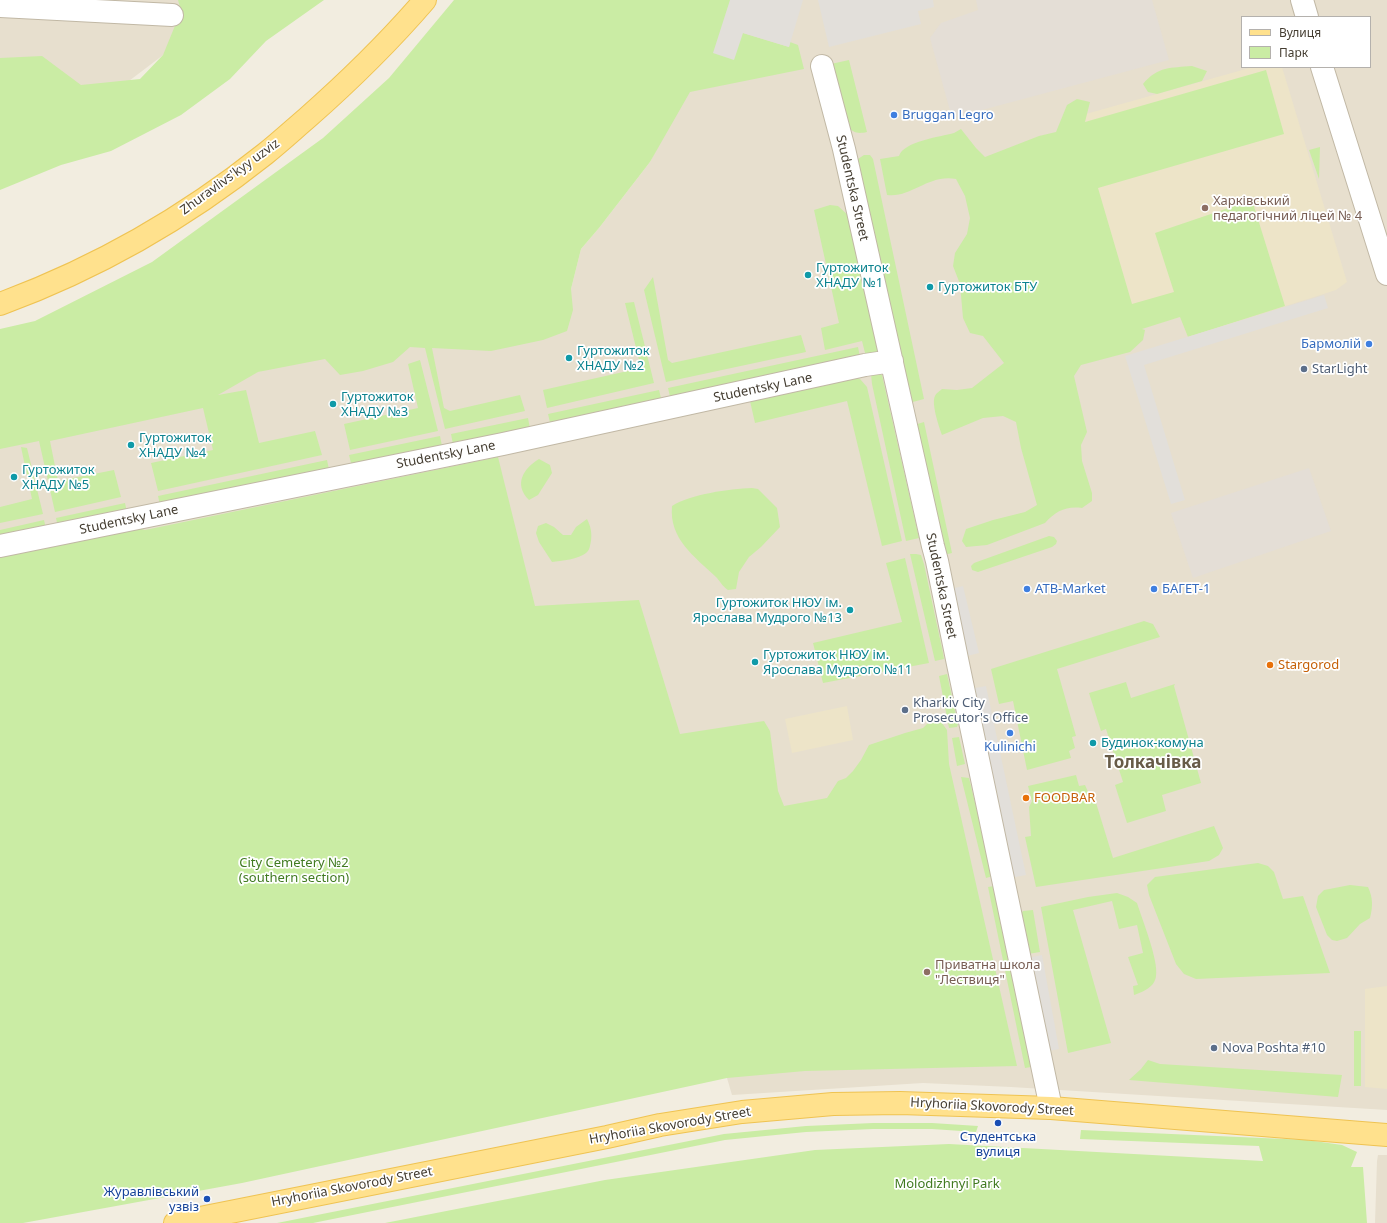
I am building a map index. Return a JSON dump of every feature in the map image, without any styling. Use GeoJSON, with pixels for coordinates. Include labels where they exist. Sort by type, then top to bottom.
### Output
{"type":"FeatureCollection","features":[{"type":"Feature","properties":{"kind":"main road","name":"Zhuravlivs'kyy uzviz"},"geometry":{"type":"LineString","coordinates":[[0,304],[36,291],[104,258],[158,228],[201,201],[266,153],[346,83],[397,32],[425,0]]}},
{"type":"Feature","properties":{"kind":"main road","name":"Hryhoriia Skovorody Street"},"geometry":{"type":"LineString","coordinates":[[175,1223],[607,1137],[660,1125],[742,1112],[833,1104],[900,1103],[1051,1108],[1387,1135]]}},
{"type":"Feature","properties":{"kind":"street"},"geometry":{"type":"LineString","coordinates":[[1302,0],[1307,16]]}},
{"type":"Feature","properties":{"kind":"street"},"geometry":{"type":"LineString","coordinates":[[0,6],[172,15]]}},
{"type":"Feature","properties":{"kind":"street","name":"Studentska Street"},"geometry":{"type":"LineString","coordinates":[[822,66],[844,148],[937,561],[1051,1108]]}},
{"type":"Feature","properties":{"kind":"street"},"geometry":{"type":"LineString","coordinates":[[1322,68],[1387,274]]}},
{"type":"Feature","properties":{"kind":"street","name":"Studentsky Lane"},"geometry":{"type":"LineString","coordinates":[[0,546],[510,442],[865,365],[892,361]]}},
{"type":"Feature","properties":{"kind":"shaded area"},"geometry":{"type":"Polygon","coordinates":[[[0,0],[210,0],[175,46],[125,84],[0,112],[0,0]]]}},
{"type":"Feature","properties":{"kind":"shaded area"},"geometry":{"type":"Polygon","coordinates":[[[730,0],[803,0],[789,47],[743,33],[734,60],[713,53],[730,0]]]}},
{"type":"Feature","properties":{"kind":"shaded area"},"geometry":{"type":"Polygon","coordinates":[[[731,0],[1387,0],[1387,1110],[923,1083],[732,1095],[727,1078],[0,596],[0,440],[571,289],[581,249],[650,162],[731,0]]]}},
{"type":"Feature","properties":{"kind":"shaded area"},"geometry":{"type":"Polygon","coordinates":[[[818,0],[933,0],[934,7],[918,11],[921,24],[829,47],[818,0]]]}},
{"type":"Feature","properties":{"kind":"shaded area"},"geometry":{"type":"Polygon","coordinates":[[[976,0],[1152,0],[1169,60],[952,118],[930,38],[941,23],[978,10],[976,0]]]}},
{"type":"Feature","properties":{"kind":"shaded area","name":"Харківський педагогічний ліцей № 4"},"geometry":{"type":"Polygon","coordinates":[[[1249,68],[1282,68],[1347,282],[1336,290],[1188,337],[1180,317],[1121,335],[1061,121],[1249,68]]]}},
{"type":"Feature","properties":{"kind":"shaded area"},"geometry":{"type":"Polygon","coordinates":[[[1324,295],[1328,308],[1144,365],[1185,500],[1171,504],[1125,356],[1324,295]]]}},
{"type":"Feature","properties":{"kind":"shaded area"},"geometry":{"type":"Polygon","coordinates":[[[1309,468],[1331,531],[1193,578],[1171,513],[1309,468]]]}},
{"type":"Feature","properties":{"kind":"shaded area"},"geometry":{"type":"Polygon","coordinates":[[[963,586],[979,653],[963,657],[947,590],[963,586]]]}},
{"type":"Feature","properties":{"kind":"shaded area"},"geometry":{"type":"Polygon","coordinates":[[[986,686],[1026,875],[1010,878],[970,689],[986,686]]]}},
{"type":"Feature","properties":{"kind":"shaded area"},"geometry":{"type":"Polygon","coordinates":[[[847,706],[853,740],[792,753],[785,719],[847,706]]]}},
{"type":"Feature","properties":{"kind":"shaded area"},"geometry":{"type":"Polygon","coordinates":[[[1042,955],[1059,1049],[1044,1052],[1028,958],[1042,955]]]}},
{"type":"Feature","properties":{"kind":"shaded area"},"geometry":{"type":"Polygon","coordinates":[[[1387,986],[1387,1089],[1365,1087],[1365,989],[1387,986]]]}},
{"type":"Feature","properties":{"kind":"shaded area"},"geometry":{"type":"Polygon","coordinates":[[[1378,1155],[1387,1155],[1387,1223],[1375,1223],[1378,1155]]]}},
{"type":"Feature","properties":{"kind":"green space"},"geometry":{"type":"Polygon","coordinates":[[[178,0],[324,0],[266,41],[230,79],[181,115],[111,151],[61,165],[0,190],[0,58],[42,56],[81,85],[140,79],[163,55],[181,11],[178,0]]]}},
{"type":"Feature","properties":{"kind":"green space"},"geometry":{"type":"Polygon","coordinates":[[[454,0],[731,0],[743,33],[789,47],[790,42],[798,45],[804,69],[690,92],[650,162],[581,249],[571,289],[573,310],[567,331],[543,340],[491,351],[432,348],[444,408],[450,411],[520,395],[525,411],[445,429],[425,348],[410,347],[393,362],[363,371],[340,375],[325,359],[258,372],[218,395],[246,390],[259,443],[315,431],[322,455],[158,491],[151,463],[213,450],[203,408],[50,441],[58,481],[114,470],[121,497],[55,512],[39,441],[0,449],[0,329],[35,321],[152,262],[323,138],[389,78],[454,0]]]}},
{"type":"Feature","properties":{"kind":"green space"},"geometry":{"type":"Polygon","coordinates":[[[849,60],[867,132],[861,133],[852,131],[848,127],[831,64],[849,60]]]}},
{"type":"Feature","properties":{"kind":"green space"},"geometry":{"type":"Polygon","coordinates":[[[1192,66],[1207,71],[1202,81],[1157,94],[1148,92],[1143,84],[1154,74],[1165,69],[1192,66]]]}},
{"type":"Feature","properties":{"kind":"green space"},"geometry":{"type":"Polygon","coordinates":[[[1266,70],[1284,134],[1098,188],[1132,304],[1174,292],[1155,233],[1252,200],[1285,306],[1188,337],[1180,317],[1142,329],[1145,330],[1143,340],[1130,352],[1081,365],[1074,376],[1087,432],[1081,445],[1082,461],[1092,493],[1092,501],[1082,508],[1071,508],[1057,512],[1045,523],[987,545],[966,547],[962,541],[966,529],[1025,512],[1037,505],[1021,448],[1016,422],[1003,416],[983,418],[942,435],[936,415],[934,399],[936,394],[942,389],[957,390],[972,388],[1004,363],[983,336],[970,333],[963,318],[960,284],[953,266],[955,253],[967,234],[970,218],[965,196],[956,179],[946,178],[928,183],[904,193],[887,195],[880,159],[899,156],[902,151],[915,143],[954,133],[961,129],[985,157],[1039,136],[1056,132],[1067,105],[1077,99],[1090,102],[1085,122],[1266,70]]]}},
{"type":"Feature","properties":{"kind":"green space"},"geometry":{"type":"Polygon","coordinates":[[[1320,147],[1319,179],[1309,150],[1320,147]]]}},
{"type":"Feature","properties":{"kind":"green space"},"geometry":{"type":"Polygon","coordinates":[[[864,155],[870,155],[873,159],[924,399],[909,403],[855,167],[858,159],[864,155]]]}},
{"type":"Feature","properties":{"kind":"green space"},"geometry":{"type":"Polygon","coordinates":[[[830,205],[838,206],[849,216],[878,345],[878,355],[867,361],[862,341],[825,350],[821,328],[839,323],[814,210],[830,205]]]}},
{"type":"Feature","properties":{"kind":"green space"},"geometry":{"type":"Polygon","coordinates":[[[653,277],[668,360],[672,363],[801,335],[806,352],[666,382],[644,290],[653,277]]]}},
{"type":"Feature","properties":{"kind":"green space"},"geometry":{"type":"Polygon","coordinates":[[[634,302],[654,383],[547,408],[543,390],[641,368],[625,303],[634,302]]]}},
{"type":"Feature","properties":{"kind":"green space"},"geometry":{"type":"Polygon","coordinates":[[[858,347],[861,362],[672,405],[668,388],[858,347]]]}},
{"type":"Feature","properties":{"kind":"green space"},"geometry":{"type":"Polygon","coordinates":[[[420,360],[438,431],[350,450],[344,424],[418,408],[408,364],[420,360]]]}},
{"type":"Feature","properties":{"kind":"green space"},"geometry":{"type":"Polygon","coordinates":[[[878,372],[882,375],[919,538],[906,541],[872,384],[871,374],[878,372]]]}},
{"type":"Feature","properties":{"kind":"green space"},"geometry":{"type":"Polygon","coordinates":[[[850,377],[860,379],[867,387],[902,541],[882,546],[847,401],[755,423],[750,401],[850,377]]]}},
{"type":"Feature","properties":{"kind":"green space"},"geometry":{"type":"Polygon","coordinates":[[[659,390],[663,406],[552,431],[548,414],[659,390]]]}},
{"type":"Feature","properties":{"kind":"green space"},"geometry":{"type":"Polygon","coordinates":[[[528,418],[531,434],[454,449],[451,434],[528,418]]]}},
{"type":"Feature","properties":{"kind":"green space"},"geometry":{"type":"Polygon","coordinates":[[[924,422],[952,553],[944,555],[914,425],[924,422]]]}},
{"type":"Feature","properties":{"kind":"green space"},"geometry":{"type":"Polygon","coordinates":[[[440,436],[443,451],[353,471],[349,455],[440,436]]]}},
{"type":"Feature","properties":{"kind":"green space"},"geometry":{"type":"Polygon","coordinates":[[[21,447],[27,448],[43,514],[0,523],[0,507],[32,499],[21,447]]]}},
{"type":"Feature","properties":{"kind":"green space","name":"City Cemetery №2 (southern section)"},"geometry":{"type":"Polygon","coordinates":[[[498,457],[535,606],[639,600],[680,734],[764,721],[770,731],[778,791],[784,806],[827,798],[838,781],[846,778],[853,771],[869,745],[923,728],[929,722],[939,719],[947,730],[949,764],[1017,1066],[805,1071],[727,1078],[242,1183],[23,1223],[0,1223],[0,553],[124,524],[145,530],[498,457]]]}},
{"type":"Feature","properties":{"kind":"green space"},"geometry":{"type":"Polygon","coordinates":[[[539,459],[550,465],[552,473],[538,495],[529,500],[524,494],[522,488],[522,477],[529,467],[539,459]]]}},
{"type":"Feature","properties":{"kind":"green space"},"geometry":{"type":"Polygon","coordinates":[[[327,460],[330,474],[161,510],[158,496],[327,460]]]}},
{"type":"Feature","properties":{"kind":"green space"},"geometry":{"type":"Polygon","coordinates":[[[752,488],[758,489],[777,508],[780,527],[749,557],[739,572],[736,589],[728,590],[692,554],[679,537],[672,518],[672,506],[689,498],[700,495],[752,488]]]}},
{"type":"Feature","properties":{"kind":"green space"},"geometry":{"type":"Polygon","coordinates":[[[125,503],[128,517],[59,532],[56,518],[125,503]]]}},
{"type":"Feature","properties":{"kind":"green space"},"geometry":{"type":"Polygon","coordinates":[[[587,519],[590,527],[591,541],[587,552],[575,558],[552,562],[539,542],[536,533],[538,526],[546,523],[554,527],[563,535],[571,535],[576,527],[587,519]]]}},
{"type":"Feature","properties":{"kind":"green space"},"geometry":{"type":"Polygon","coordinates":[[[44,520],[47,533],[0,544],[0,530],[44,520]]]}},
{"type":"Feature","properties":{"kind":"green space"},"geometry":{"type":"Polygon","coordinates":[[[1049,536],[1054,537],[1057,541],[1052,547],[978,572],[972,570],[971,566],[974,563],[1049,536]]]}},
{"type":"Feature","properties":{"kind":"green space"},"geometry":{"type":"Polygon","coordinates":[[[910,554],[921,555],[924,564],[944,659],[935,661],[910,554]]]}},
{"type":"Feature","properties":{"kind":"green space"},"geometry":{"type":"Polygon","coordinates":[[[905,558],[929,663],[823,683],[813,643],[902,622],[886,563],[905,558]]]}},
{"type":"Feature","properties":{"kind":"green space"},"geometry":{"type":"Polygon","coordinates":[[[1144,621],[1153,624],[1160,637],[1057,669],[1076,736],[1072,737],[1075,748],[1069,751],[1071,758],[1027,770],[1013,701],[999,704],[991,669],[1144,621]]]}},
{"type":"Feature","properties":{"kind":"green space"},"geometry":{"type":"Polygon","coordinates":[[[947,674],[958,724],[957,727],[949,728],[939,676],[947,674]]]}},
{"type":"Feature","properties":{"kind":"green space"},"geometry":{"type":"Polygon","coordinates":[[[1126,682],[1131,698],[1175,684],[1174,686],[1201,783],[1162,795],[1166,811],[1127,823],[1115,785],[1123,782],[1106,729],[1101,731],[1089,693],[1126,682]]]}},
{"type":"Feature","properties":{"kind":"green space"},"geometry":{"type":"Polygon","coordinates":[[[959,737],[965,764],[957,766],[952,738],[959,737]]]}},
{"type":"Feature","properties":{"kind":"green space"},"geometry":{"type":"Polygon","coordinates":[[[1076,775],[1079,786],[1085,785],[1089,794],[1093,793],[1113,858],[1214,826],[1223,848],[1219,855],[1209,861],[1036,887],[1025,837],[1031,836],[1029,807],[1032,801],[1028,786],[1076,775]]]}},
{"type":"Feature","properties":{"kind":"green space"},"geometry":{"type":"Polygon","coordinates":[[[961,777],[969,778],[993,876],[986,878],[961,777]]]}},
{"type":"Feature","properties":{"kind":"green space"},"geometry":{"type":"Polygon","coordinates":[[[1258,863],[1268,866],[1274,872],[1283,899],[1303,896],[1330,973],[1196,979],[1184,974],[1176,964],[1149,895],[1147,885],[1155,877],[1258,863]]]}},
{"type":"Feature","properties":{"kind":"green space"},"geometry":{"type":"Polygon","coordinates":[[[1350,885],[1368,887],[1372,902],[1370,918],[1360,924],[1347,938],[1337,941],[1332,940],[1327,935],[1316,907],[1318,896],[1324,890],[1350,885]]]}},
{"type":"Feature","properties":{"kind":"green space"},"geometry":{"type":"Polygon","coordinates":[[[994,886],[1032,1065],[1031,1067],[1025,1068],[988,887],[994,886]]]}},
{"type":"Feature","properties":{"kind":"green space"},"geometry":{"type":"Polygon","coordinates":[[[1117,893],[1128,897],[1137,903],[1150,940],[1155,961],[1155,980],[1151,986],[1134,995],[1133,986],[1138,985],[1128,957],[1143,953],[1137,925],[1119,929],[1112,901],[1073,910],[1111,1043],[1068,1053],[1041,907],[1088,897],[1117,893]]]}},
{"type":"Feature","properties":{"kind":"green space"},"geometry":{"type":"Polygon","coordinates":[[[1033,910],[1040,952],[1028,954],[1021,914],[1023,911],[1033,910]]]}},
{"type":"Feature","properties":{"kind":"green space"},"geometry":{"type":"Polygon","coordinates":[[[1354,1031],[1361,1031],[1361,1086],[1354,1086],[1354,1031]]]}},
{"type":"Feature","properties":{"kind":"green space"},"geometry":{"type":"Polygon","coordinates":[[[1148,1060],[1160,1064],[1342,1075],[1338,1097],[1129,1080],[1148,1060]]]}},
{"type":"Feature","properties":{"kind":"green space"},"geometry":{"type":"Polygon","coordinates":[[[873,1123],[932,1123],[978,1126],[976,1132],[932,1129],[873,1129],[806,1132],[725,1140],[313,1223],[277,1223],[724,1134],[806,1126],[873,1123]]]}},
{"type":"Feature","properties":{"kind":"green space","name":"Molodizhnyi Park"},"geometry":{"type":"Polygon","coordinates":[[[1081,1130],[1307,1140],[1342,1145],[1357,1152],[1351,1167],[1363,1167],[1367,1223],[385,1223],[605,1180],[815,1150],[949,1144],[1263,1161],[1259,1146],[1080,1139],[1081,1130]]]}},
{"type":"Feature","properties":{"kind":"place","name":"Bruggan Legro"},"geometry":{"type":"Point","coordinates":[894,115]}},
{"type":"Feature","properties":{"kind":"place","name":"Харківський педагогічний ліцей № 4"},"geometry":{"type":"Point","coordinates":[1205,208]}},
{"type":"Feature","properties":{"kind":"place","name":"Гуртожиток ХНАДУ №1"},"geometry":{"type":"Point","coordinates":[808,275]}},
{"type":"Feature","properties":{"kind":"place","name":"Гуртожиток БТУ"},"geometry":{"type":"Point","coordinates":[930,287]}},
{"type":"Feature","properties":{"kind":"place","name":"Бармолій"},"geometry":{"type":"Point","coordinates":[1369,344]}},
{"type":"Feature","properties":{"kind":"place","name":"Гуртожиток ХНАДУ №2"},"geometry":{"type":"Point","coordinates":[569,358]}},
{"type":"Feature","properties":{"kind":"place","name":"StarLight"},"geometry":{"type":"Point","coordinates":[1304,369]}},
{"type":"Feature","properties":{"kind":"place","name":"Гуртожиток ХНАДУ №3"},"geometry":{"type":"Point","coordinates":[333,404]}},
{"type":"Feature","properties":{"kind":"place","name":"Гуртожиток ХНАДУ №4"},"geometry":{"type":"Point","coordinates":[131,445]}},
{"type":"Feature","properties":{"kind":"place","name":"Гуртожиток ХНАДУ №5"},"geometry":{"type":"Point","coordinates":[14,477]}},
{"type":"Feature","properties":{"kind":"place","name":"ATB-Market"},"geometry":{"type":"Point","coordinates":[1027,589]}},
{"type":"Feature","properties":{"kind":"place","name":"БАГЕТ-1"},"geometry":{"type":"Point","coordinates":[1154,589]}},
{"type":"Feature","properties":{"kind":"place","name":"Гуртожиток НЮУ ім. Ярослава Мудрого №13"},"geometry":{"type":"Point","coordinates":[850,610]}},
{"type":"Feature","properties":{"kind":"place","name":"Гуртожиток НЮУ ім. Ярослава Мудрого №11"},"geometry":{"type":"Point","coordinates":[755,662]}},
{"type":"Feature","properties":{"kind":"place","name":"Stargorod"},"geometry":{"type":"Point","coordinates":[1270,665]}},
{"type":"Feature","properties":{"kind":"place","name":"Kharkiv City Prosecutor's Office"},"geometry":{"type":"Point","coordinates":[905,710]}},
{"type":"Feature","properties":{"kind":"place","name":"Kulinichi"},"geometry":{"type":"Point","coordinates":[1010,733]}},
{"type":"Feature","properties":{"kind":"place","name":"Будинок-комуна"},"geometry":{"type":"Point","coordinates":[1093,743]}},
{"type":"Feature","properties":{"kind":"place","name":"FOODBAR"},"geometry":{"type":"Point","coordinates":[1026,798]}},
{"type":"Feature","properties":{"kind":"place","name":"Приватна школа \"Лествиця\""},"geometry":{"type":"Point","coordinates":[927,972]}},
{"type":"Feature","properties":{"kind":"place","name":"Nova Poshta #10"},"geometry":{"type":"Point","coordinates":[1214,1048]}},
{"type":"Feature","properties":{"kind":"place","name":"Студентська вулиця"},"geometry":{"type":"Point","coordinates":[998,1123]}},
{"type":"Feature","properties":{"kind":"place","name":"Журавлівський узвіз"},"geometry":{"type":"Point","coordinates":[207,1199]}},
{"type":"Feature","properties":{"kind":"district","name":"Толкачівка"},"geometry":{"type":"Point","coordinates":[1153,763]}}]}
